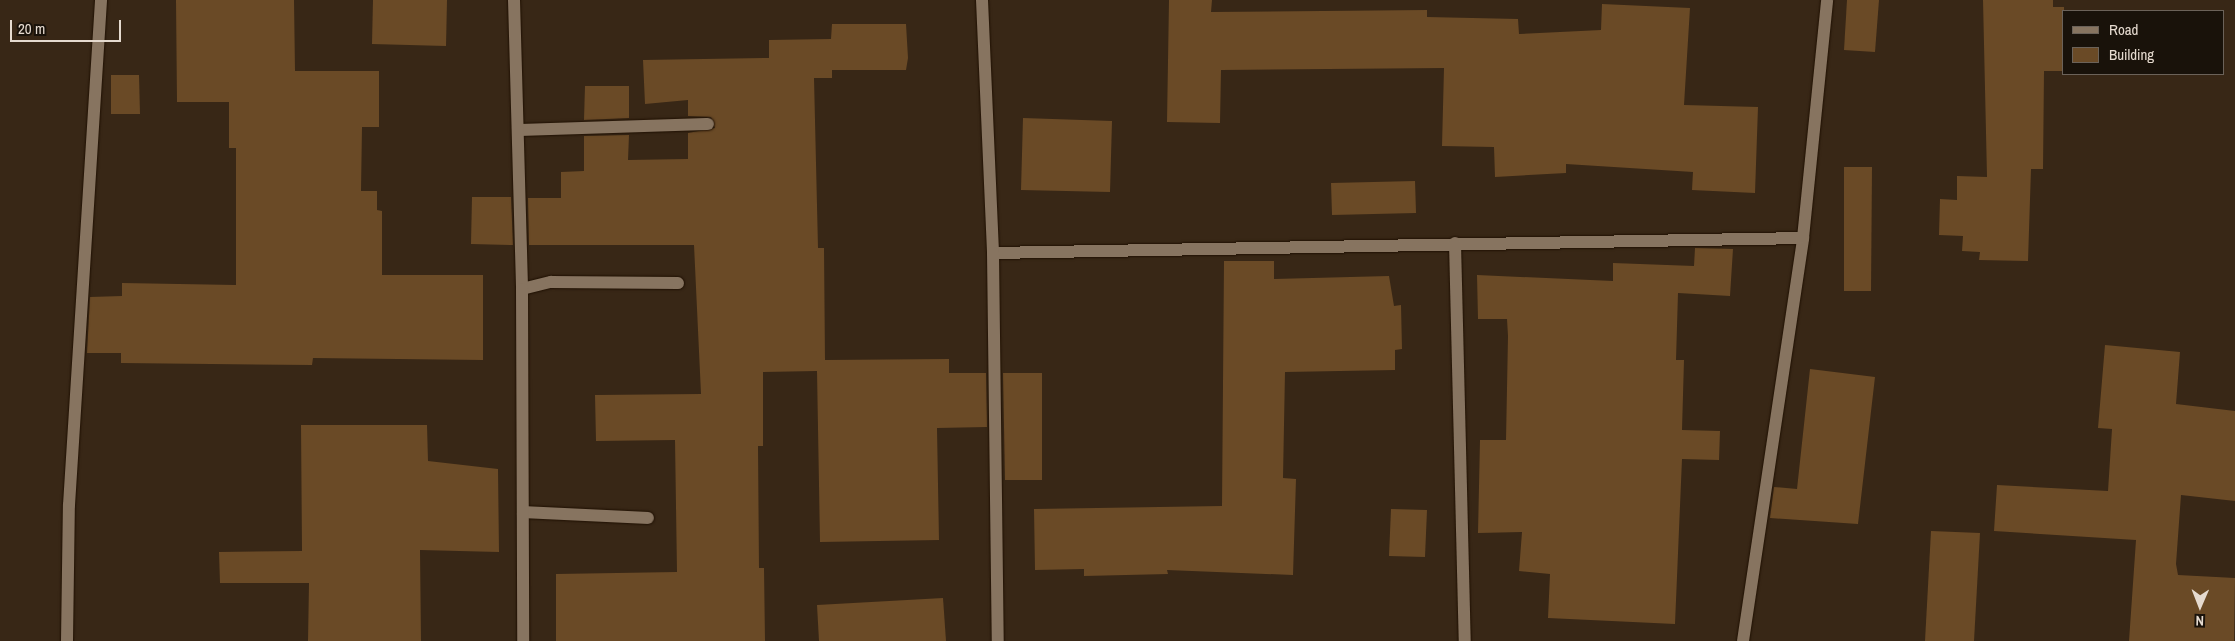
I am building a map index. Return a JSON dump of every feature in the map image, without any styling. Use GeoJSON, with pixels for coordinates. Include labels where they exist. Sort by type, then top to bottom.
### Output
{"type":"FeatureCollection","features":[{"type":"Feature","properties":{"kind":"street"},"geometry":{"type":"LineString","coordinates":[[67,641],[69,505],[101,0]]}},
{"type":"Feature","properties":{"kind":"street"},"geometry":{"type":"LineString","coordinates":[[514,0],[522,290],[523,641]]}},
{"type":"Feature","properties":{"kind":"street"},"geometry":{"type":"LineString","coordinates":[[982,0],[993,253],[998,641]]}},
{"type":"Feature","properties":{"kind":"street"},"geometry":{"type":"LineString","coordinates":[[1744,641],[1803,238],[1827,0]]}},
{"type":"Feature","properties":{"kind":"street"},"geometry":{"type":"LineString","coordinates":[[518,130],[708,124]]}},
{"type":"Feature","properties":{"kind":"street"},"geometry":{"type":"LineString","coordinates":[[993,253],[1803,238]]}},
{"type":"Feature","properties":{"kind":"street"},"geometry":{"type":"LineString","coordinates":[[1455,243],[1465,641]]}},
{"type":"Feature","properties":{"kind":"street"},"geometry":{"type":"LineString","coordinates":[[522,290],[551,282],[678,283]]}},
{"type":"Feature","properties":{"kind":"street"},"geometry":{"type":"LineString","coordinates":[[523,512],[648,518]]}},
{"type":"Feature","properties":{"kind":"building"},"geometry":{"type":"Polygon","coordinates":[[[176,0],[294,0],[295,71],[379,71],[379,127],[362,127],[361,191],[377,191],[377,210],[382,211],[382,275],[483,275],[483,360],[313,358],[312,365],[121,363],[121,353],[87,353],[90,297],[122,296],[122,283],[236,285],[236,148],[229,148],[229,102],[177,102],[176,0]]]}},
{"type":"Feature","properties":{"kind":"building"},"geometry":{"type":"Polygon","coordinates":[[[373,0],[447,0],[446,46],[372,44],[373,0]]]}},
{"type":"Feature","properties":{"kind":"building"},"geometry":{"type":"Polygon","coordinates":[[[1169,0],[1212,0],[1211,12],[1427,10],[1427,17],[1518,19],[1519,34],[1601,30],[1602,4],[1690,8],[1684,105],[1758,107],[1755,193],[1692,190],[1693,172],[1566,164],[1566,173],[1495,177],[1494,147],[1442,146],[1444,68],[1221,70],[1220,123],[1167,122],[1169,0]]]}},
{"type":"Feature","properties":{"kind":"building"},"geometry":{"type":"Polygon","coordinates":[[[1847,0],[1879,0],[1875,52],[1844,50],[1847,0]]]}},
{"type":"Feature","properties":{"kind":"building"},"geometry":{"type":"Polygon","coordinates":[[[1983,0],[2053,0],[2053,7],[2064,7],[2064,10],[2062,10],[2062,71],[2044,71],[2043,169],[2031,169],[2028,261],[1979,260],[1980,252],[1962,251],[1963,236],[1939,235],[1940,199],[1957,200],[1957,176],[1987,177],[1983,0]]]}},
{"type":"Feature","properties":{"kind":"building"},"geometry":{"type":"Polygon","coordinates":[[[832,24],[906,24],[908,58],[906,70],[832,70],[832,78],[814,78],[818,248],[824,248],[825,360],[949,359],[949,373],[986,373],[987,427],[937,428],[939,540],[820,542],[817,371],[763,372],[763,446],[758,446],[759,568],[764,568],[765,641],[556,641],[556,574],[677,572],[675,440],[596,441],[595,395],[701,394],[694,245],[529,245],[528,198],[561,198],[561,172],[584,171],[584,136],[629,135],[628,160],[688,159],[688,133],[715,128],[711,117],[688,116],[688,100],[645,104],[643,60],[769,58],[769,40],[831,39],[832,24]]]}},
{"type":"Feature","properties":{"kind":"building"},"geometry":{"type":"Polygon","coordinates":[[[111,75],[139,75],[140,114],[111,114],[111,75]]]}},
{"type":"Feature","properties":{"kind":"building"},"geometry":{"type":"Polygon","coordinates":[[[585,86],[629,86],[629,118],[584,120],[585,86]]]}},
{"type":"Feature","properties":{"kind":"building"},"geometry":{"type":"Polygon","coordinates":[[[1023,118],[1112,121],[1110,192],[1021,190],[1023,118]]]}},
{"type":"Feature","properties":{"kind":"building"},"geometry":{"type":"Polygon","coordinates":[[[1844,167],[1872,167],[1871,291],[1844,291],[1844,167]]]}},
{"type":"Feature","properties":{"kind":"building"},"geometry":{"type":"Polygon","coordinates":[[[1415,181],[1416,213],[1332,215],[1331,183],[1415,181]]]}},
{"type":"Feature","properties":{"kind":"building"},"geometry":{"type":"Polygon","coordinates":[[[472,197],[511,197],[513,245],[471,244],[472,197]]]}},
{"type":"Feature","properties":{"kind":"building"},"geometry":{"type":"Polygon","coordinates":[[[1695,248],[1733,249],[1730,296],[1678,293],[1676,360],[1684,360],[1682,430],[1720,431],[1719,460],[1682,459],[1675,624],[1548,618],[1550,574],[1519,571],[1522,532],[1478,533],[1480,440],[1506,440],[1508,336],[1507,319],[1478,319],[1477,275],[1613,281],[1613,263],[1694,266],[1695,248]]]}},
{"type":"Feature","properties":{"kind":"building"},"geometry":{"type":"Polygon","coordinates":[[[1224,261],[1274,261],[1274,279],[1389,276],[1394,306],[1401,305],[1402,349],[1395,350],[1395,370],[1285,372],[1283,478],[1296,479],[1293,575],[1167,570],[1168,574],[1084,576],[1084,569],[1035,570],[1034,509],[1222,506],[1224,261]]]}},
{"type":"Feature","properties":{"kind":"building"},"geometry":{"type":"Polygon","coordinates":[[[2105,345],[2180,352],[2176,404],[2235,411],[2235,501],[2181,495],[2176,564],[2178,575],[2235,578],[2234,641],[2129,641],[2136,540],[1994,531],[1997,485],[2108,491],[2112,429],[2098,428],[2105,345]]]}},
{"type":"Feature","properties":{"kind":"building"},"geometry":{"type":"Polygon","coordinates":[[[1810,369],[1875,377],[1858,524],[1770,518],[1774,487],[1797,489],[1810,369]]]}},
{"type":"Feature","properties":{"kind":"building"},"geometry":{"type":"Polygon","coordinates":[[[1003,373],[1042,373],[1042,480],[1005,480],[1003,373]]]}},
{"type":"Feature","properties":{"kind":"building"},"geometry":{"type":"Polygon","coordinates":[[[301,425],[427,425],[428,461],[498,469],[499,552],[420,550],[421,641],[308,641],[309,583],[220,583],[219,552],[302,551],[301,425]]]}},
{"type":"Feature","properties":{"kind":"building"},"geometry":{"type":"Polygon","coordinates":[[[1391,509],[1427,510],[1425,557],[1389,556],[1391,509]]]}},
{"type":"Feature","properties":{"kind":"building"},"geometry":{"type":"Polygon","coordinates":[[[1931,531],[1980,533],[1974,641],[1925,641],[1931,531]]]}},
{"type":"Feature","properties":{"kind":"building"},"geometry":{"type":"Polygon","coordinates":[[[943,598],[946,641],[819,641],[817,605],[943,598]]]}}]}
